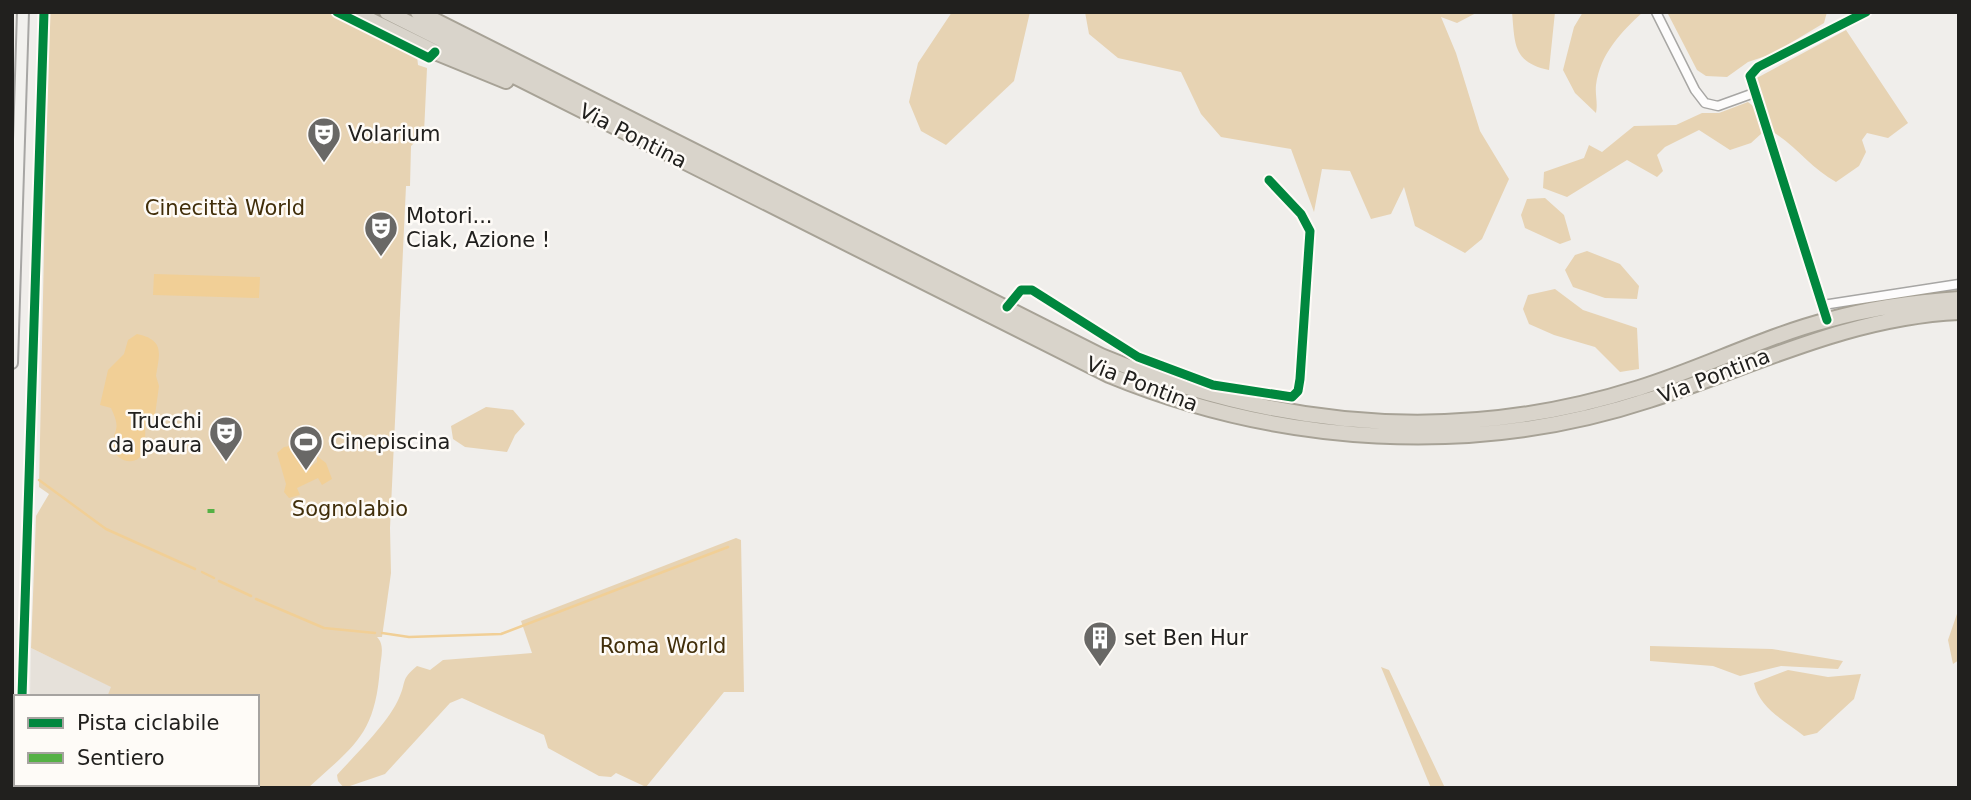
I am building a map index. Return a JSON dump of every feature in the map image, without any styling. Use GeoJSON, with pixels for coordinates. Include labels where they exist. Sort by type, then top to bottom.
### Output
{"type":"FeatureCollection","features":[{"type":"Feature","properties":{"kind":"highway"},"geometry":{"type":"LineString","coordinates":[[355,12],[435,52],[509,82],[623,137],[643,141]]}},
{"type":"Feature","properties":{"kind":"highway","name":"Via Pontina"},"geometry":{"type":"LineString","coordinates":[[387,12],[1109,375],[1200,407],[1318,431],[1445,436],[1559,423],[1648,401],[1786,349],[1858,326],[1959,312]]}},
{"type":"Feature","properties":{"kind":"highway","name":"Via Pontina"},"geometry":{"type":"LineString","coordinates":[[418,12],[1101,356],[1196,391],[1272,411],[1323,418],[1414,424],[1510,417],[1587,403],[1663,380],[1825,312],[1959,299]]}},
{"type":"Feature","properties":{"kind":"street"},"geometry":{"type":"LineString","coordinates":[[12,363],[15,152],[23,12]]}},
{"type":"Feature","properties":{"kind":"street"},"geometry":{"type":"LineString","coordinates":[[22,695],[44,12]]}},
{"type":"Feature","properties":{"kind":"street"},"geometry":{"type":"LineString","coordinates":[[337,12],[429,58],[435,52]]}},
{"type":"Feature","properties":{"kind":"street"},"geometry":{"type":"LineString","coordinates":[[1656,12],[1695,90],[1705,103],[1718,106],[1754,93]]}},
{"type":"Feature","properties":{"kind":"street"},"geometry":{"type":"LineString","coordinates":[[1825,312],[1750,76],[1755,69],[1866,12]]}},
{"type":"Feature","properties":{"kind":"street"},"geometry":{"type":"LineString","coordinates":[[1007,307],[1021,290],[1032,290],[1138,357],[1213,385],[1292,397],[1298,391],[1300,379],[1310,231],[1301,214],[1269,180]]}},
{"type":"Feature","properties":{"kind":"street","name":"Via Pontina"},"geometry":{"type":"LineString","coordinates":[[1825,312],[1959,284]]}},
{"type":"Feature","properties":{"kind":"shaded area"},"geometry":{"type":"Polygon","coordinates":[[[154,274],[260,277],[259,298],[153,295],[154,274]]]}},
{"type":"Feature","properties":{"kind":"shaded area"},"geometry":{"type":"Polygon","coordinates":[[[137,334],[157,344],[159,355],[156,376],[159,386],[155,415],[145,415],[144,449],[137,459],[127,461],[114,452],[112,446],[117,424],[111,408],[100,405],[108,370],[124,354],[128,340],[137,334]]]}},
{"type":"Feature","properties":{"kind":"shaded area","name":"Cinepiscina"},"geometry":{"type":"Polygon","coordinates":[[[303,444],[314,454],[309,453],[305,465],[309,468],[317,462],[317,456],[326,463],[332,479],[322,485],[318,478],[297,488],[300,495],[289,498],[284,492],[286,484],[277,453],[284,447],[303,444]]]}},
{"type":"Feature","properties":{"kind":"shaded area"},"geometry":{"type":"Polygon","coordinates":[[[31,648],[112,687],[108,695],[30,695],[31,648]]]}},
{"type":"Feature","properties":{"kind":"green space","name":"Cinecittà World"},"geometry":{"type":"Polygon","coordinates":[[[49,12],[329,12],[417,56],[418,65],[427,68],[424,133],[411,146],[410,186],[406,186],[390,528],[391,573],[382,637],[377,637],[382,651],[373,709],[360,737],[350,749],[308,788],[218,788],[259,786],[259,695],[108,695],[111,687],[31,648],[36,516],[49,494],[39,487],[49,12]]]}},
{"type":"Feature","properties":{"kind":"green space"},"geometry":{"type":"Polygon","coordinates":[[[952,12],[1030,12],[1014,81],[946,145],[921,131],[909,102],[918,63],[952,12]]]}},
{"type":"Feature","properties":{"kind":"green space"},"geometry":{"type":"Polygon","coordinates":[[[1085,12],[1478,12],[1457,23],[1441,17],[1456,53],[1480,131],[1509,179],[1482,239],[1465,253],[1415,226],[1404,187],[1391,214],[1371,219],[1350,171],[1322,169],[1314,212],[1291,149],[1221,137],[1201,114],[1181,72],[1118,58],[1089,34],[1085,12]]]}},
{"type":"Feature","properties":{"kind":"green space"},"geometry":{"type":"Polygon","coordinates":[[[1512,12],[1555,12],[1549,70],[1537,67],[1522,57],[1514,34],[1512,12]]]}},
{"type":"Feature","properties":{"kind":"green space"},"geometry":{"type":"Polygon","coordinates":[[[1583,12],[1643,12],[1620,36],[1602,63],[1596,85],[1596,113],[1575,93],[1563,70],[1574,27],[1583,12]]]}},
{"type":"Feature","properties":{"kind":"green space"},"geometry":{"type":"Polygon","coordinates":[[[1667,12],[1827,12],[1824,23],[1772,54],[1748,62],[1727,77],[1706,76],[1697,70],[1667,12]]]}},
{"type":"Feature","properties":{"kind":"green space"},"geometry":{"type":"Polygon","coordinates":[[[1846,30],[1908,123],[1888,138],[1867,133],[1862,140],[1866,152],[1859,166],[1836,182],[1773,132],[1755,79],[1846,30]]]}},
{"type":"Feature","properties":{"kind":"green space"},"geometry":{"type":"Polygon","coordinates":[[[1748,102],[1753,106],[1762,133],[1751,143],[1730,150],[1699,130],[1665,147],[1657,155],[1663,171],[1657,177],[1627,160],[1567,197],[1543,188],[1544,172],[1584,158],[1589,145],[1602,152],[1634,126],[1676,125],[1702,113],[1719,113],[1748,102]]]}},
{"type":"Feature","properties":{"kind":"green space"},"geometry":{"type":"Polygon","coordinates":[[[1545,198],[1564,215],[1571,240],[1560,244],[1525,228],[1521,215],[1527,199],[1545,198]]]}},
{"type":"Feature","properties":{"kind":"green space"},"geometry":{"type":"Polygon","coordinates":[[[1587,251],[1620,264],[1639,286],[1637,299],[1605,298],[1573,287],[1565,270],[1575,255],[1587,251]]]}},
{"type":"Feature","properties":{"kind":"green space"},"geometry":{"type":"Polygon","coordinates":[[[1555,289],[1583,310],[1637,328],[1639,369],[1620,372],[1595,347],[1554,335],[1529,324],[1523,309],[1528,295],[1555,289]]]}},
{"type":"Feature","properties":{"kind":"green space"},"geometry":{"type":"Polygon","coordinates":[[[486,407],[513,410],[525,424],[515,435],[507,452],[465,447],[453,439],[451,426],[486,407]]]}},
{"type":"Feature","properties":{"kind":"green space","name":"Roma World"},"geometry":{"type":"Polygon","coordinates":[[[736,538],[741,540],[744,692],[724,692],[646,787],[616,773],[611,777],[599,776],[548,748],[544,735],[462,698],[450,703],[385,774],[344,788],[338,781],[337,775],[388,717],[406,678],[417,666],[430,670],[443,660],[532,653],[521,621],[736,538]]]}},
{"type":"Feature","properties":{"kind":"green space"},"geometry":{"type":"Polygon","coordinates":[[[1959,608],[1959,660],[1953,664],[1948,640],[1959,608]]]}},
{"type":"Feature","properties":{"kind":"green space"},"geometry":{"type":"Polygon","coordinates":[[[1650,646],[1772,649],[1843,661],[1838,669],[1781,666],[1740,676],[1713,666],[1650,661],[1650,646]]]}},
{"type":"Feature","properties":{"kind":"green space"},"geometry":{"type":"Polygon","coordinates":[[[1381,667],[1389,670],[1445,788],[1431,788],[1381,667]]]}},
{"type":"Feature","properties":{"kind":"green space"},"geometry":{"type":"Polygon","coordinates":[[[1788,670],[1828,677],[1861,674],[1854,699],[1817,733],[1804,736],[1767,707],[1754,683],[1788,670]]]}},
{"type":"Feature","properties":{"kind":"waterway"},"geometry":{"type":"LineString","coordinates":[[39,480],[106,529],[195,569]]}},
{"type":"Feature","properties":{"kind":"waterway"},"geometry":{"type":"LineString","coordinates":[[382,633],[409,637],[501,634],[728,547]]}},
{"type":"Feature","properties":{"kind":"waterway"},"geometry":{"type":"LineString","coordinates":[[202,572],[214,578]]}},
{"type":"Feature","properties":{"kind":"waterway"},"geometry":{"type":"LineString","coordinates":[[219,581],[251,596]]}},
{"type":"Feature","properties":{"kind":"waterway"},"geometry":{"type":"LineString","coordinates":[[256,599],[324,628],[375,633]]}},
{"type":"Feature","properties":{"kind":"cycle path"},"geometry":{"type":"LineString","coordinates":[[22,695],[44,12]]}},
{"type":"Feature","properties":{"kind":"cycle path"},"geometry":{"type":"LineString","coordinates":[[337,12],[429,58],[435,52]]}},
{"type":"Feature","properties":{"kind":"cycle path"},"geometry":{"type":"LineString","coordinates":[[1827,320],[1750,76],[1758,67],[1866,12]]}},
{"type":"Feature","properties":{"kind":"cycle path"},"geometry":{"type":"LineString","coordinates":[[1007,307],[1021,290],[1032,290],[1138,357],[1213,385],[1292,397],[1298,391],[1300,379],[1310,231],[1301,214],[1269,180]]}},
{"type":"Feature","properties":{"kind":"place","name":"Volarium"},"geometry":{"type":"Point","coordinates":[324,164]}},
{"type":"Feature","properties":{"kind":"place","name":"Motori... Ciak, Azione !"},"geometry":{"type":"Point","coordinates":[381,258]}},
{"type":"Feature","properties":{"kind":"place","name":"Trucchi da paura"},"geometry":{"type":"Point","coordinates":[226,463]}},
{"type":"Feature","properties":{"kind":"place","name":"Cinepiscina"},"geometry":{"type":"Point","coordinates":[306,472]}},
{"type":"Feature","properties":{"kind":"place","name":"set Ben Hur"},"geometry":{"type":"Point","coordinates":[1100,668]}},
{"type":"Feature","properties":{"kind":"park label","name":"Sognolabio"},"geometry":{"type":"Point","coordinates":[350,509]}}]}
